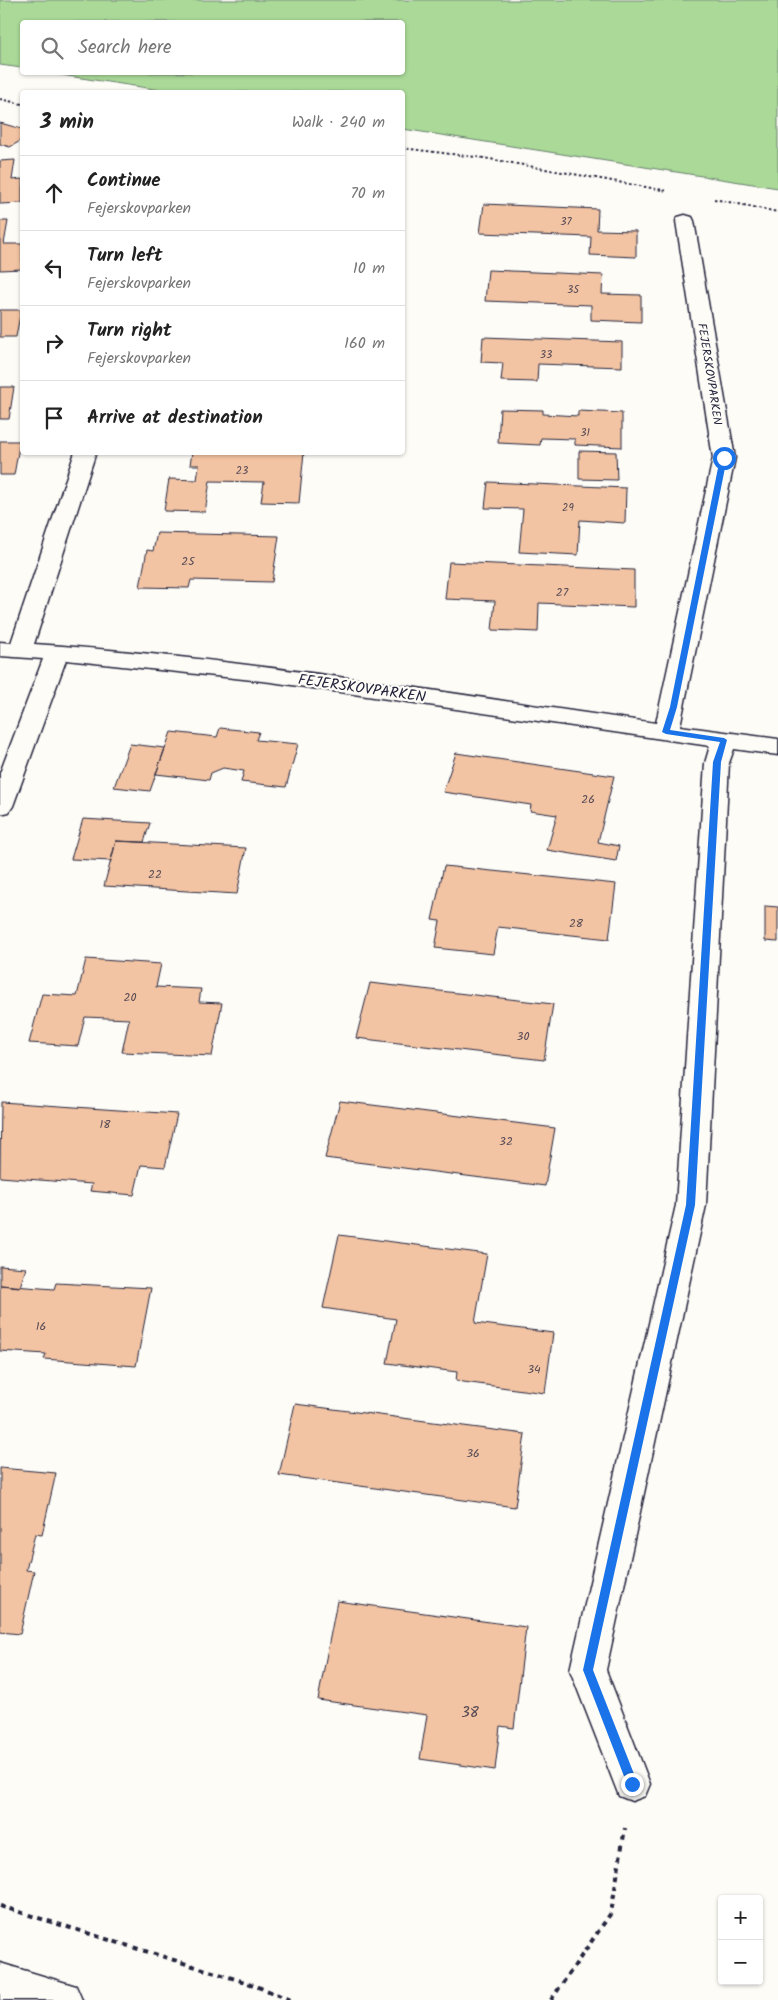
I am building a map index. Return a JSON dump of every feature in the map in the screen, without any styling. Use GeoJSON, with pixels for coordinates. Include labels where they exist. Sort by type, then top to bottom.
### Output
{"type":"FeatureCollection","features":[{"type":"Feature","properties":{"kind":"street","name":"FEJERSKOVPARKEN"},"geometry":{"type":"LineString","coordinates":[[666,732],[674,707],[724,458],[685,221]]}},
{"type":"Feature","properties":{"kind":"street","name":"FEJERSKOVPARKEN"},"geometry":{"type":"LineString","coordinates":[[85,455],[10,650],[164,663],[367,688],[778,747]]}},
{"type":"Feature","properties":{"kind":"street"},"geometry":{"type":"LineString","coordinates":[[0,806],[57,653]]}},
{"type":"Feature","properties":{"kind":"street"},"geometry":{"type":"LineString","coordinates":[[632,1784],[588,1670],[691,1205],[717,762],[724,740]]}},
{"type":"Feature","properties":{"kind":"street"},"geometry":{"type":"LineString","coordinates":[[0,1982],[62,2000]]}},
{"type":"Feature","properties":{"kind":"path"},"geometry":{"type":"LineString","coordinates":[[0,99],[20,104]]}},
{"type":"Feature","properties":{"kind":"path"},"geometry":{"type":"LineString","coordinates":[[405,148],[484,158],[675,192]]}},
{"type":"Feature","properties":{"kind":"path"},"geometry":{"type":"LineString","coordinates":[[713,199],[778,212]]}},
{"type":"Feature","properties":{"kind":"path"},"geometry":{"type":"LineString","coordinates":[[552,2000],[611,1913],[632,1784]]}},
{"type":"Feature","properties":{"kind":"path"},"geometry":{"type":"LineString","coordinates":[[0,1906],[248,1983],[291,2000]]}},
{"type":"Feature","properties":{"kind":"green space"},"geometry":{"type":"Polygon","coordinates":[[[0,0],[778,0],[778,188],[405,129],[405,90],[161,90],[61,75],[405,75],[405,20],[20,20],[20,68],[0,65],[0,0]]]}},
{"type":"Feature","properties":{"kind":"building"},"geometry":{"type":"Polygon","coordinates":[[[0,123],[20,128],[20,141],[10,147],[0,144],[0,123]]]}},
{"type":"Feature","properties":{"kind":"building"},"geometry":{"type":"Polygon","coordinates":[[[15,160],[12,180],[20,179],[20,203],[0,204],[0,161],[15,160]]]}},
{"type":"Feature","properties":{"kind":"building"},"geometry":{"type":"Polygon","coordinates":[[[484,204],[598,209],[597,230],[636,231],[636,257],[590,255],[591,237],[480,233],[484,204]]]}},
{"type":"Feature","properties":{"kind":"building"},"geometry":{"type":"Polygon","coordinates":[[[0,221],[8,221],[4,244],[20,244],[20,269],[0,270],[0,221]]]}},
{"type":"Feature","properties":{"kind":"building"},"geometry":{"type":"Polygon","coordinates":[[[488,270],[603,275],[602,294],[641,295],[641,322],[591,320],[591,305],[485,301],[488,270]]]}},
{"type":"Feature","properties":{"kind":"building"},"geometry":{"type":"Polygon","coordinates":[[[0,310],[20,310],[16,337],[0,337],[0,310]]]}},
{"type":"Feature","properties":{"kind":"building"},"geometry":{"type":"Polygon","coordinates":[[[483,337],[622,342],[622,367],[538,364],[537,382],[501,381],[503,363],[481,362],[483,337]]]}},
{"type":"Feature","properties":{"kind":"building"},"geometry":{"type":"Polygon","coordinates":[[[0,387],[14,387],[9,419],[0,419],[0,387]]]}},
{"type":"Feature","properties":{"kind":"building"},"geometry":{"type":"Polygon","coordinates":[[[500,409],[543,410],[543,414],[578,416],[578,411],[622,413],[622,447],[575,445],[575,439],[541,438],[540,445],[498,443],[500,409]]]}},
{"type":"Feature","properties":{"kind":"building"},"geometry":{"type":"Polygon","coordinates":[[[0,441],[20,441],[14,475],[0,475],[0,441]]]}},
{"type":"Feature","properties":{"kind":"building"},"geometry":{"type":"Polygon","coordinates":[[[579,451],[616,452],[617,480],[579,479],[579,451]]]}},
{"type":"Feature","properties":{"kind":"building"},"geometry":{"type":"Polygon","coordinates":[[[192,455],[304,455],[299,503],[261,502],[264,482],[210,481],[205,512],[164,511],[169,479],[197,480],[199,465],[190,465],[192,455]]]}},
{"type":"Feature","properties":{"kind":"building"},"geometry":{"type":"Polygon","coordinates":[[[488,482],[626,488],[625,523],[580,520],[578,555],[519,552],[523,509],[485,508],[488,482]]]}},
{"type":"Feature","properties":{"kind":"building"},"geometry":{"type":"Polygon","coordinates":[[[157,533],[279,536],[272,582],[191,580],[189,588],[140,587],[147,550],[153,551],[157,533]]]}},
{"type":"Feature","properties":{"kind":"building"},"geometry":{"type":"Polygon","coordinates":[[[449,562],[634,570],[634,607],[539,603],[538,632],[492,630],[495,601],[445,599],[449,562]]]}},
{"type":"Feature","properties":{"kind":"building"},"geometry":{"type":"Polygon","coordinates":[[[220,728],[259,732],[256,740],[298,744],[286,787],[241,782],[244,771],[223,768],[211,773],[209,780],[156,774],[171,732],[217,737],[220,728]]]}},
{"type":"Feature","properties":{"kind":"building"},"geometry":{"type":"Polygon","coordinates":[[[130,744],[165,748],[150,791],[114,787],[130,744]]]}},
{"type":"Feature","properties":{"kind":"building"},"geometry":{"type":"Polygon","coordinates":[[[456,753],[614,776],[598,842],[619,846],[616,861],[547,850],[557,815],[530,811],[531,805],[443,792],[456,753]]]}},
{"type":"Feature","properties":{"kind":"building"},"geometry":{"type":"Polygon","coordinates":[[[83,819],[150,823],[144,842],[116,841],[111,861],[71,859],[83,819]]]}},
{"type":"Feature","properties":{"kind":"building"},"geometry":{"type":"Polygon","coordinates":[[[116,841],[246,848],[237,894],[104,886],[116,841]]]}},
{"type":"Feature","properties":{"kind":"building"},"geometry":{"type":"Polygon","coordinates":[[[444,866],[616,884],[609,939],[498,927],[493,954],[435,948],[440,921],[432,920],[444,866]]]}},
{"type":"Feature","properties":{"kind":"building"},"geometry":{"type":"Polygon","coordinates":[[[765,906],[778,907],[778,942],[765,941],[765,906]]]}},
{"type":"Feature","properties":{"kind":"building"},"geometry":{"type":"Polygon","coordinates":[[[86,959],[161,964],[156,987],[201,989],[199,1002],[222,1003],[212,1056],[122,1052],[129,1019],[85,1017],[78,1046],[29,1043],[42,994],[77,996],[86,959]]]}},
{"type":"Feature","properties":{"kind":"building"},"geometry":{"type":"Polygon","coordinates":[[[370,983],[553,1004],[544,1060],[356,1038],[370,983]]]}},
{"type":"Feature","properties":{"kind":"building"},"geometry":{"type":"Polygon","coordinates":[[[340,1101],[555,1128],[545,1186],[325,1158],[340,1101]]]}},
{"type":"Feature","properties":{"kind":"building"},"geometry":{"type":"Polygon","coordinates":[[[1,1102],[177,1114],[165,1167],[141,1165],[134,1195],[90,1191],[92,1184],[0,1177],[1,1102]]]}},
{"type":"Feature","properties":{"kind":"building"},"geometry":{"type":"Polygon","coordinates":[[[339,1235],[487,1254],[475,1323],[553,1333],[545,1393],[456,1381],[457,1372],[387,1363],[396,1319],[323,1308],[339,1235]]]}},
{"type":"Feature","properties":{"kind":"building"},"geometry":{"type":"Polygon","coordinates":[[[0,1266],[26,1268],[20,1287],[0,1285],[0,1266]]]}},
{"type":"Feature","properties":{"kind":"building"},"geometry":{"type":"Polygon","coordinates":[[[56,1283],[151,1288],[136,1366],[44,1359],[46,1354],[0,1351],[0,1285],[54,1289],[56,1283]]]}},
{"type":"Feature","properties":{"kind":"building"},"geometry":{"type":"Polygon","coordinates":[[[295,1404],[525,1434],[515,1507],[279,1475],[295,1404]]]}},
{"type":"Feature","properties":{"kind":"building"},"geometry":{"type":"Polygon","coordinates":[[[0,1468],[56,1473],[42,1535],[35,1534],[26,1570],[34,1571],[20,1634],[0,1632],[0,1468]]]}},
{"type":"Feature","properties":{"kind":"building"},"geometry":{"type":"Polygon","coordinates":[[[337,1601],[526,1627],[514,1728],[500,1726],[495,1770],[420,1759],[427,1715],[318,1700],[337,1601]]]}},
{"type":"Feature","properties":{"kind":"route"},"geometry":{"type":"LineString","coordinates":[[632,1784],[588,1670],[691,1205],[717,762],[724,740],[666,732],[674,707],[724,458]]}}]}
